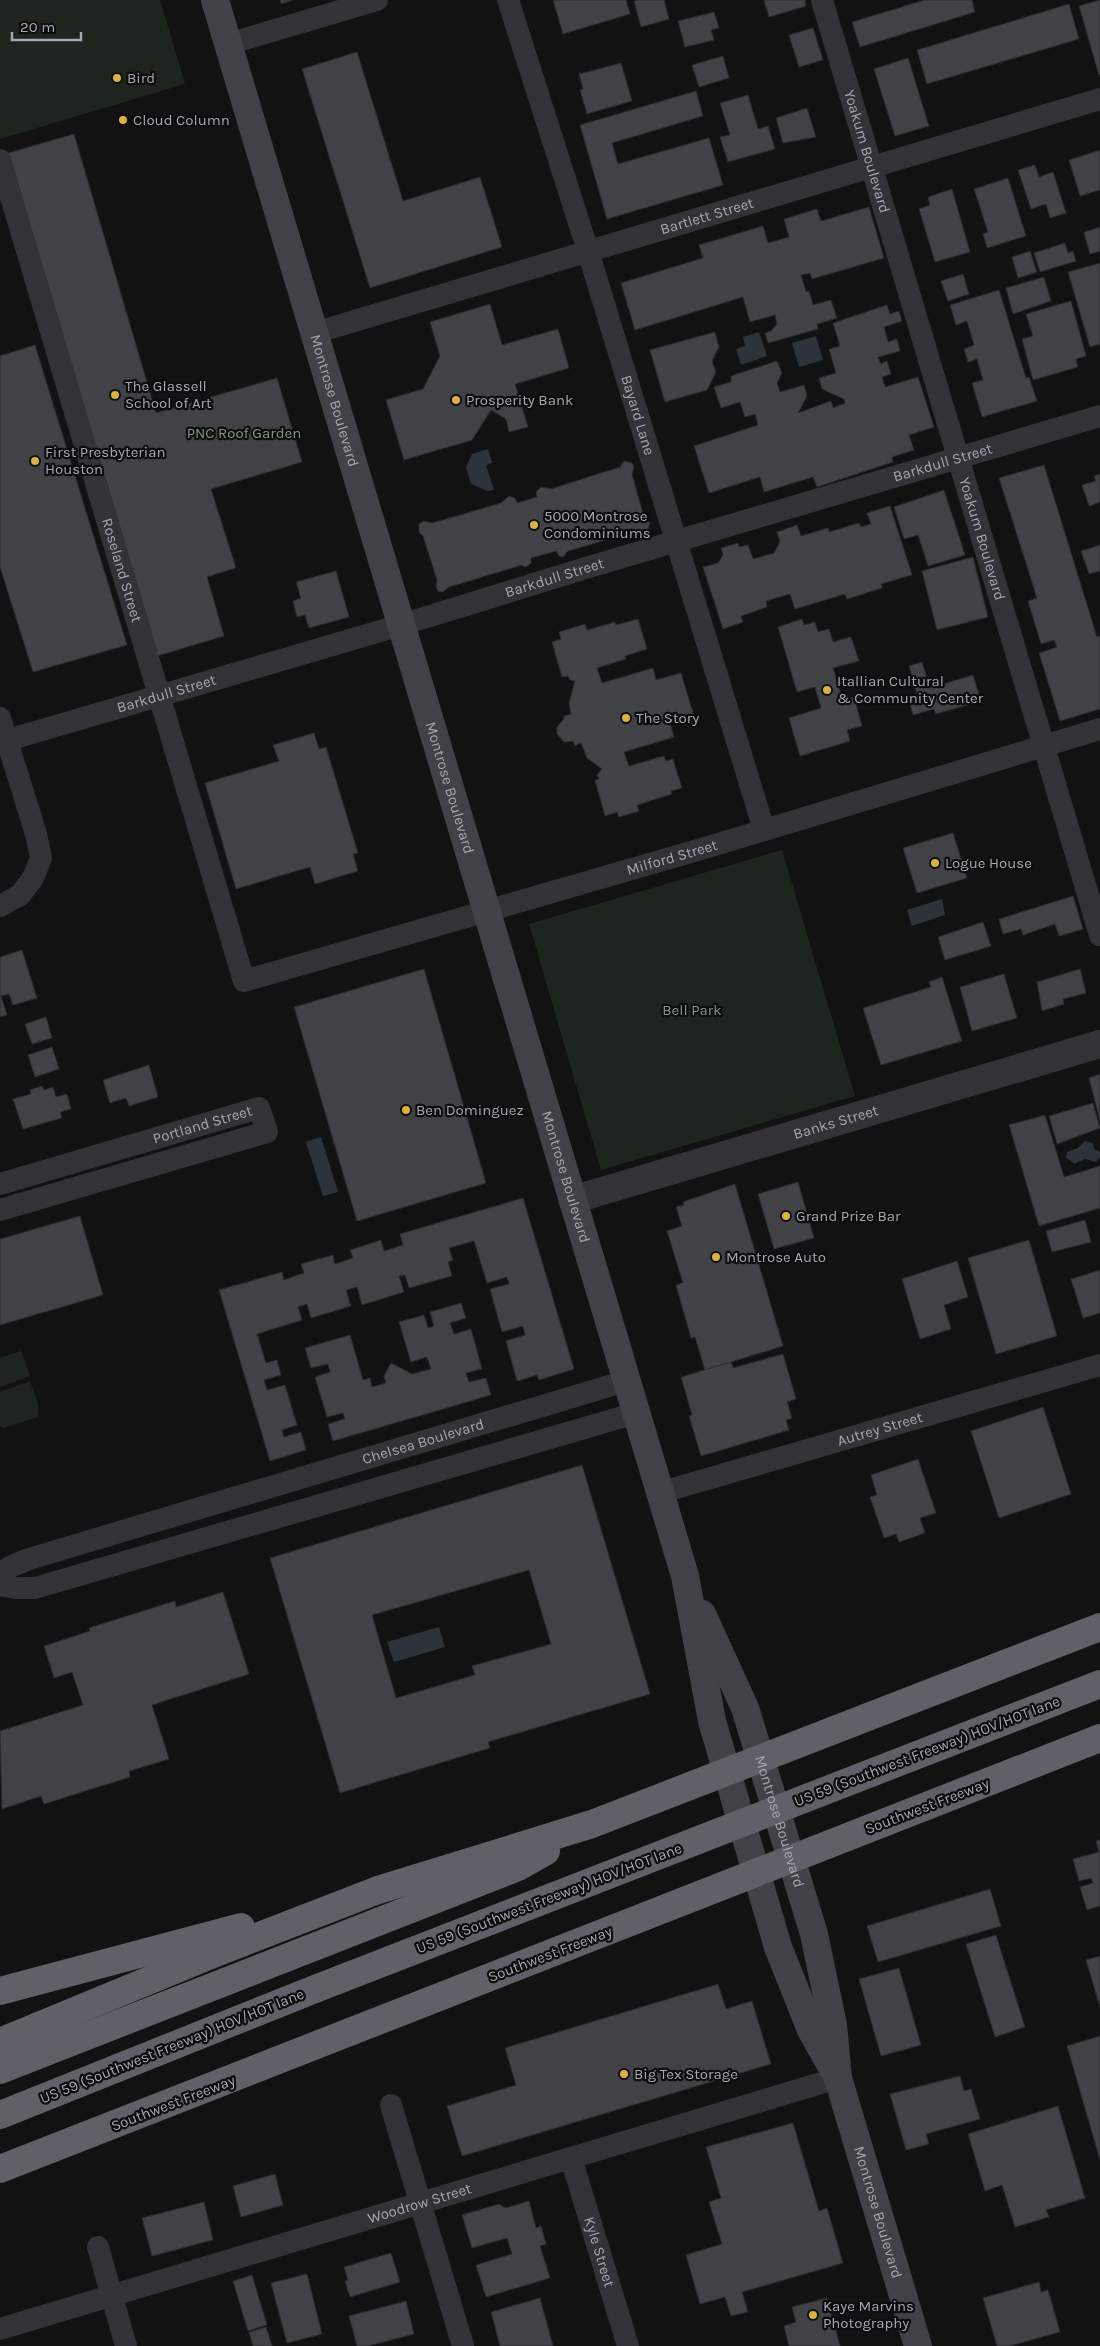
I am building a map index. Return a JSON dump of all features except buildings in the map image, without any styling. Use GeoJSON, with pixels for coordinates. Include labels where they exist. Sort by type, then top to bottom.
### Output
{"type":"FeatureCollection","features":[{"type":"Feature","properties":{"kind":"highway"},"geometry":{"type":"LineString","coordinates":[[0,1991],[378,1890],[592,1824],[1100,1627]]}},
{"type":"Feature","properties":{"kind":"highway","name":"US 59 (Southwest Freeway) HOV/HOT lane"},"geometry":{"type":"LineString","coordinates":[[0,2115],[39,2098],[1100,1684]]}},
{"type":"Feature","properties":{"kind":"highway","name":"Southwest Freeway"},"geometry":{"type":"LineString","coordinates":[[6,2170],[1100,1738]]}},
{"type":"Feature","properties":{"kind":"highway"},"geometry":{"type":"LineString","coordinates":[[9,2053],[518,1867],[592,1824]]}},
{"type":"Feature","properties":{"kind":"highway"},"geometry":{"type":"LineString","coordinates":[[9,2053],[214,1954],[378,1890]]}},
{"type":"Feature","properties":{"kind":"main road","name":"Montrose Boulevard"},"geometry":{"type":"LineString","coordinates":[[215,0],[685,1576],[712,1721],[778,1947],[811,2030],[838,2078]]}},
{"type":"Feature","properties":{"kind":"main road","name":"Montrose Boulevard"},"geometry":{"type":"LineString","coordinates":[[685,1576],[745,1708],[814,1934],[833,2025],[838,2078],[918,2346]]}},
{"type":"Feature","properties":{"kind":"street"},"geometry":{"type":"LineString","coordinates":[[228,44],[377,0]]}},
{"type":"Feature","properties":{"kind":"street","name":"Bayard Lane"},"geometry":{"type":"LineString","coordinates":[[508,0],[588,251],[764,830]]}},
{"type":"Feature","properties":{"kind":"street","name":"Yoakum Boulevard"},"geometry":{"type":"LineString","coordinates":[[822,0],[1100,935]]}},
{"type":"Feature","properties":{"kind":"street","name":"Bartlett Street"},"geometry":{"type":"LineString","coordinates":[[314,333],[1100,99]]}},
{"type":"Feature","properties":{"kind":"street","name":"Roseland Street"},"geometry":{"type":"LineString","coordinates":[[0,160],[244,981]]}},
{"type":"Feature","properties":{"kind":"street","name":"Barkdull Street"},"geometry":{"type":"LineString","coordinates":[[8,740],[159,694],[401,625],[676,541],[1100,416]]}},
{"type":"Feature","properties":{"kind":"street"},"geometry":{"type":"LineString","coordinates":[[0,718],[36,834],[41,858],[33,878],[20,895],[0,906]]}},
{"type":"Feature","properties":{"kind":"street","name":"Milford Street"},"geometry":{"type":"LineString","coordinates":[[244,981],[486,912],[1100,729]]}},
{"type":"Feature","properties":{"kind":"street","name":"Banks Street"},"geometry":{"type":"LineString","coordinates":[[572,1200],[1100,1044]]}},
{"type":"Feature","properties":{"kind":"street","name":"Portland Street"},"geometry":{"type":"LineString","coordinates":[[0,1184],[259,1108],[267,1132],[0,1210]]}},
{"type":"Feature","properties":{"kind":"street","name":"Autrey Street"},"geometry":{"type":"LineString","coordinates":[[659,1493],[1100,1365]]}},
{"type":"Feature","properties":{"kind":"street","name":"Chelsea Boulevard"},"geometry":{"type":"LineString","coordinates":[[0,1574],[12,1566],[29,1559],[626,1381]]}},
{"type":"Feature","properties":{"kind":"street"},"geometry":{"type":"LineString","coordinates":[[0,1585],[16,1588],[36,1588],[636,1413]]}},
{"type":"Feature","properties":{"kind":"street"},"geometry":{"type":"LineString","coordinates":[[220,1502],[230,1531]]}},
{"type":"Feature","properties":{"kind":"street","name":"Woodrow Street"},"geometry":{"type":"LineString","coordinates":[[0,2328],[838,2078]]}},
{"type":"Feature","properties":{"kind":"street"},"geometry":{"type":"LineString","coordinates":[[391,2105],[463,2346]]}},
{"type":"Feature","properties":{"kind":"street","name":"Kyle Street"},"geometry":{"type":"LineString","coordinates":[[571,2158],[628,2346]]}},
{"type":"Feature","properties":{"kind":"street"},"geometry":{"type":"LineString","coordinates":[[98,2247],[126,2346]]}},
{"type":"Feature","properties":{"kind":"green space"},"geometry":{"type":"Polygon","coordinates":[[[0,0],[160,0],[185,84],[0,139],[0,0]]]}},
{"type":"Feature","properties":{"kind":"green space","name":"Bell Park"},"geometry":{"type":"Polygon","coordinates":[[[782,850],[855,1096],[601,1170],[529,924],[782,850]]]}},
{"type":"Feature","properties":{"kind":"green space"},"geometry":{"type":"Polygon","coordinates":[[[21,1351],[30,1376],[0,1387],[0,1358],[21,1351]]]}},
{"type":"Feature","properties":{"kind":"green space"},"geometry":{"type":"Polygon","coordinates":[[[30,1381],[38,1404],[38,1417],[3,1428],[0,1426],[0,1392],[30,1381]]]}},
{"type":"Feature","properties":{"kind":"shaded area"},"geometry":{"type":"Polygon","coordinates":[[[759,332],[767,356],[741,365],[736,349],[745,346],[743,337],[759,332]]]}},
{"type":"Feature","properties":{"kind":"shaded area"},"geometry":{"type":"Polygon","coordinates":[[[816,336],[823,360],[799,367],[792,343],[816,336]]]}},
{"type":"Feature","properties":{"kind":"shaded area"},"geometry":{"type":"Polygon","coordinates":[[[488,449],[492,463],[486,465],[494,490],[488,491],[471,484],[466,467],[472,454],[488,449]]]}},
{"type":"Feature","properties":{"kind":"shaded area"},"geometry":{"type":"Polygon","coordinates":[[[942,899],[945,915],[912,926],[907,910],[942,899]]]}},
{"type":"Feature","properties":{"kind":"shaded area"},"geometry":{"type":"Polygon","coordinates":[[[321,1137],[338,1192],[323,1196],[306,1142],[321,1137]]]}},
{"type":"Feature","properties":{"kind":"shaded area"},"geometry":{"type":"Polygon","coordinates":[[[1085,1141],[1093,1143],[1094,1149],[1100,1152],[1100,1157],[1096,1162],[1085,1159],[1074,1164],[1066,1157],[1067,1152],[1078,1148],[1085,1141]]]}},
{"type":"Feature","properties":{"kind":"shaded area"},"geometry":{"type":"Polygon","coordinates":[[[439,1627],[445,1647],[394,1662],[387,1642],[439,1627]]]}},
{"type":"Feature","properties":{"kind":"place","name":"Bird"},"geometry":{"type":"Point","coordinates":[117,78]}},
{"type":"Feature","properties":{"kind":"place","name":"Cloud Column"},"geometry":{"type":"Point","coordinates":[123,120]}},
{"type":"Feature","properties":{"kind":"place","name":"The Glassell School of Art"},"geometry":{"type":"Point","coordinates":[115,395]}},
{"type":"Feature","properties":{"kind":"place","name":"Prosperity Bank"},"geometry":{"type":"Point","coordinates":[456,400]}},
{"type":"Feature","properties":{"kind":"place","name":"First Presbyterian Houston"},"geometry":{"type":"Point","coordinates":[35,461]}},
{"type":"Feature","properties":{"kind":"place","name":"5000 Montrose Condominiums"},"geometry":{"type":"Point","coordinates":[534,525]}},
{"type":"Feature","properties":{"kind":"place","name":"Itallian Cultural & Community Center"},"geometry":{"type":"Point","coordinates":[827,690]}},
{"type":"Feature","properties":{"kind":"place","name":"The Story"},"geometry":{"type":"Point","coordinates":[626,718]}},
{"type":"Feature","properties":{"kind":"place","name":"Logue House"},"geometry":{"type":"Point","coordinates":[935,863]}},
{"type":"Feature","properties":{"kind":"place","name":"Ben Dominguez"},"geometry":{"type":"Point","coordinates":[406,1110]}},
{"type":"Feature","properties":{"kind":"place","name":"Grand Prize Bar"},"geometry":{"type":"Point","coordinates":[786,1216]}},
{"type":"Feature","properties":{"kind":"place","name":"Montrose Auto"},"geometry":{"type":"Point","coordinates":[716,1257]}},
{"type":"Feature","properties":{"kind":"place","name":"Big Tex Storage"},"geometry":{"type":"Point","coordinates":[624,2074]}},
{"type":"Feature","properties":{"kind":"place","name":"Kaye Marvins Photography"},"geometry":{"type":"Point","coordinates":[813,2315]}},
{"type":"Feature","properties":{"kind":"park label","name":"PNC Roof Garden"},"geometry":{"type":"Point","coordinates":[244,433]}}]}
